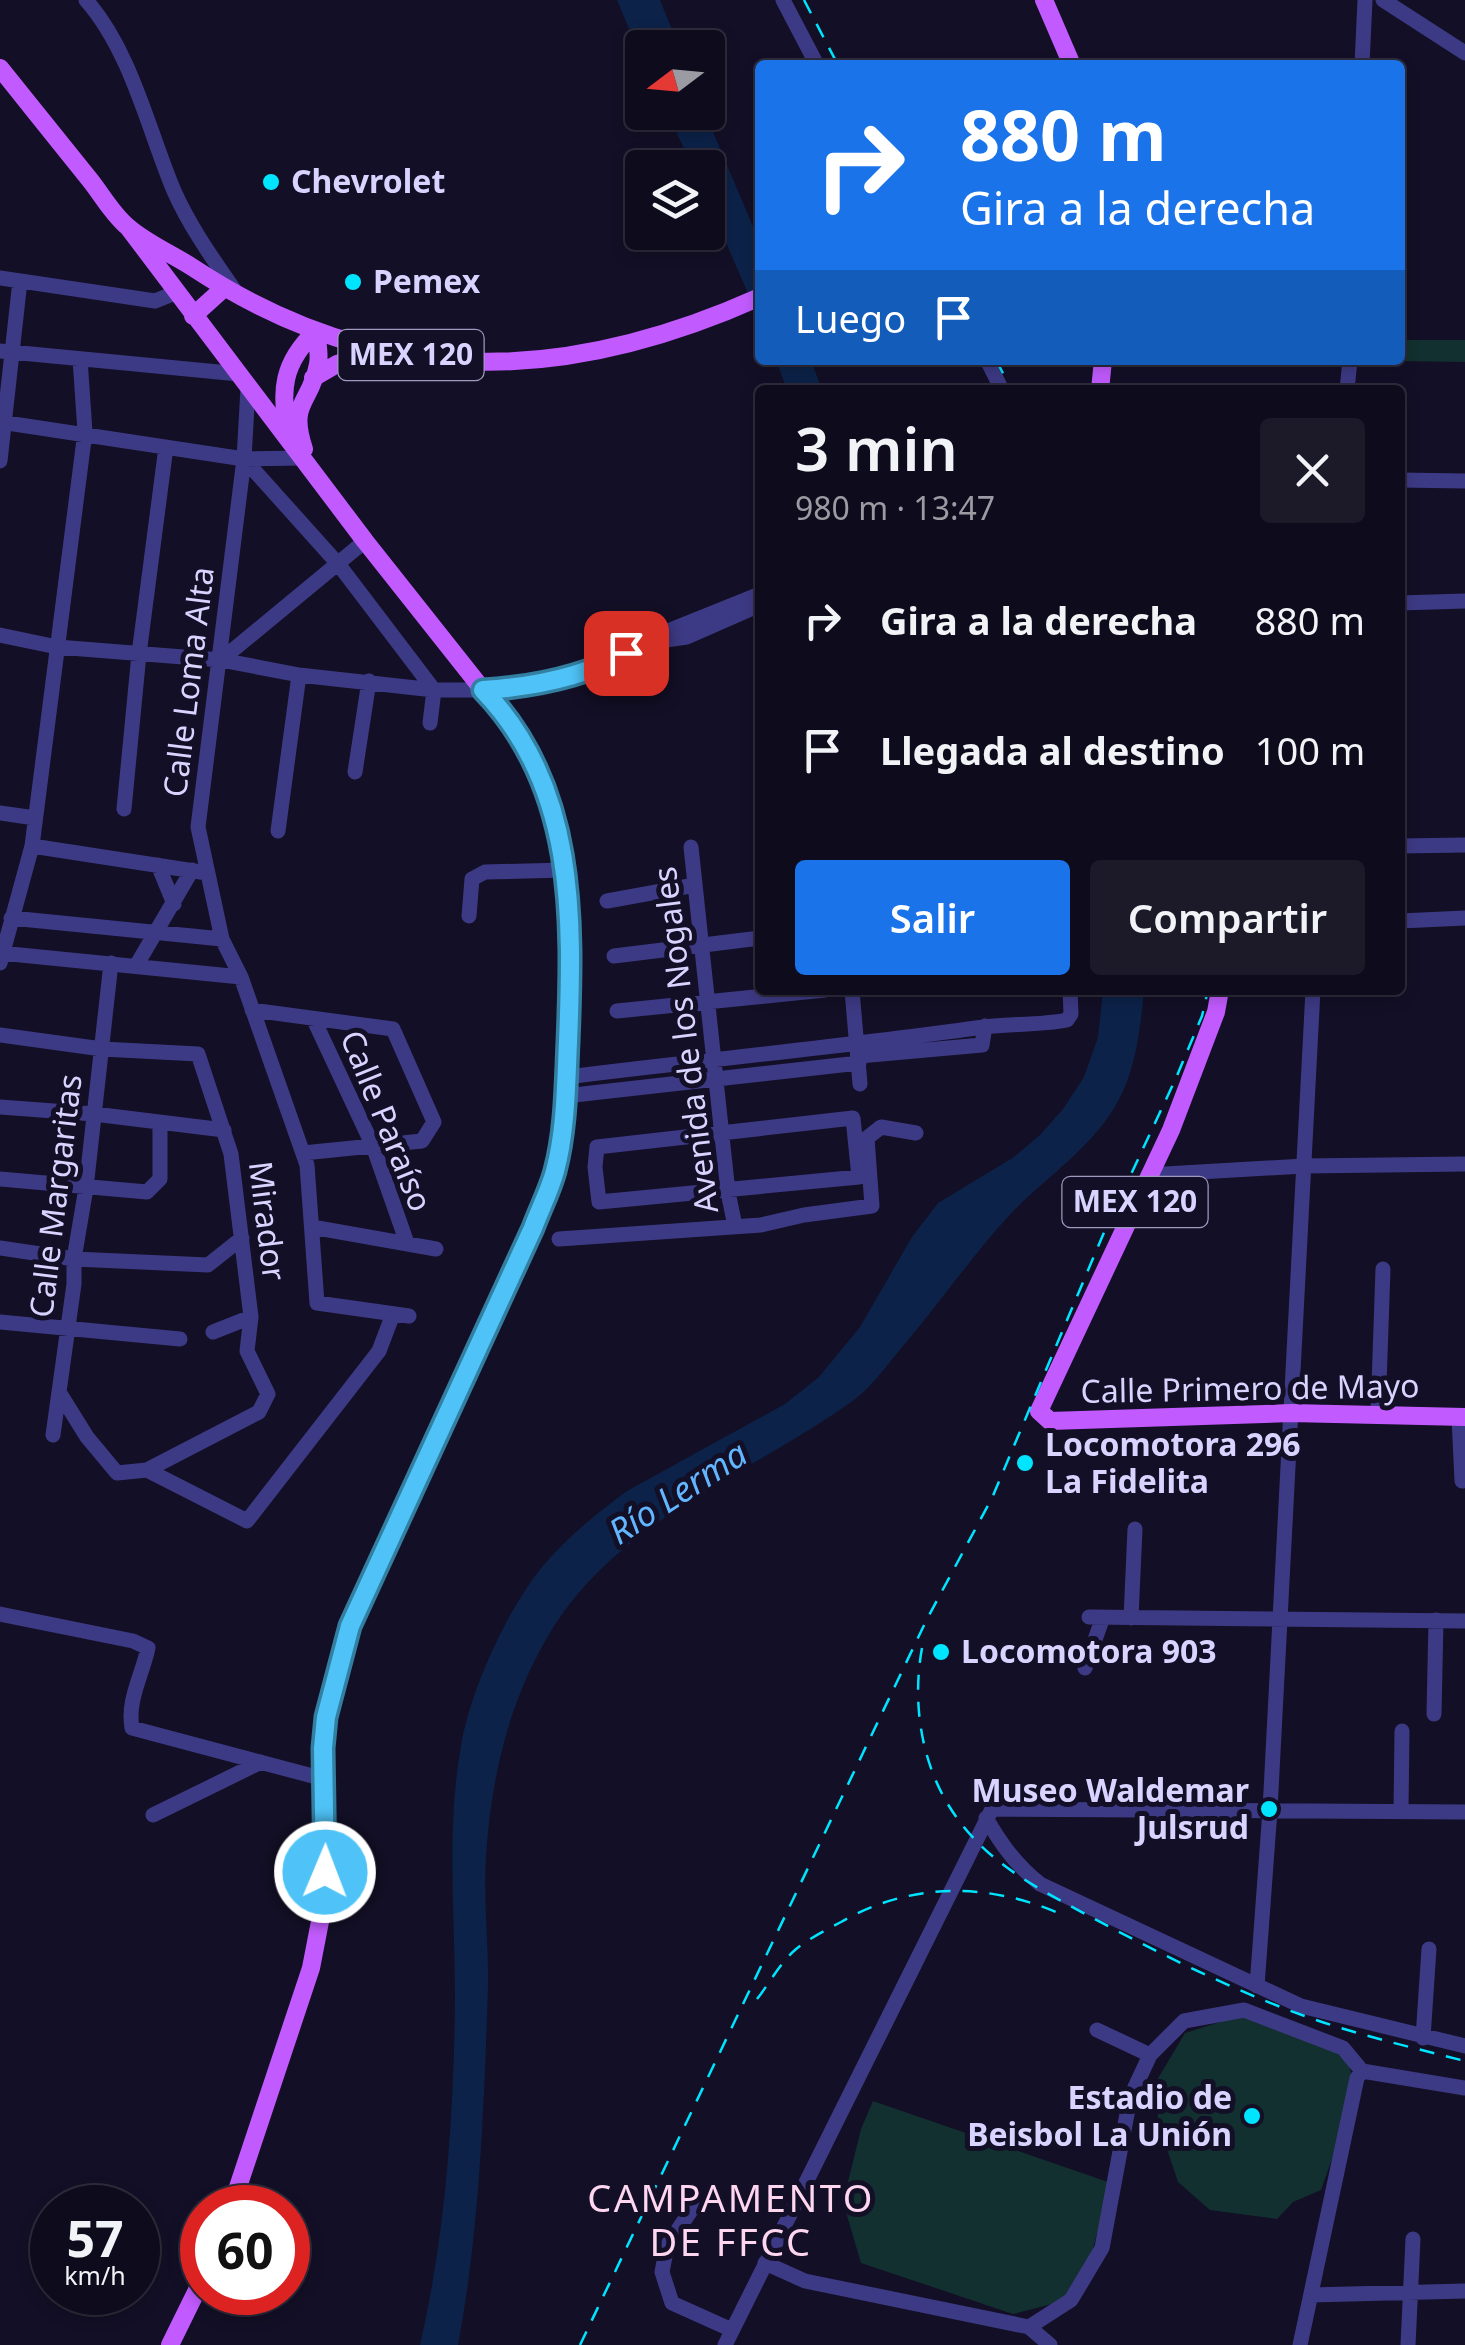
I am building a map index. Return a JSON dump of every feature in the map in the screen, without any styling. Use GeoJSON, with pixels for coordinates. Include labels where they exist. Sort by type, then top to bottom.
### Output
{"type":"FeatureCollection","features":[{"type":"Feature","properties":{"kind":"main road"},"geometry":{"type":"LineString","coordinates":[[1032,0],[1057,60]]}},
{"type":"Feature","properties":{"kind":"main road"},"geometry":{"type":"LineString","coordinates":[[1044,0],[1070,60]]}},
{"type":"Feature","properties":{"kind":"main road","name":"MEX 120"},"geometry":{"type":"LineString","coordinates":[[0,68],[128,228],[241,298],[316,331],[379,350],[466,364],[554,358],[628,344],[718,316],[755,299]]}},
{"type":"Feature","properties":{"kind":"main road"},"geometry":{"type":"LineString","coordinates":[[128,228],[365,540],[483,690],[508,716],[536,766],[558,831],[569,895],[572,958],[566,1086],[555,1170],[533,1228],[350,1626],[326,1717],[323,1906],[311,1968],[239,2185]]}},
{"type":"Feature","properties":{"kind":"main road"},"geometry":{"type":"LineString","coordinates":[[193,316],[224,288]]}},
{"type":"Feature","properties":{"kind":"main road"},"geometry":{"type":"LineString","coordinates":[[307,462],[297,412],[319,363],[316,331]]}},
{"type":"Feature","properties":{"kind":"main road"},"geometry":{"type":"LineString","coordinates":[[290,439],[283,408],[286,376],[298,348],[316,331]]}},
{"type":"Feature","properties":{"kind":"main road"},"geometry":{"type":"LineString","coordinates":[[312,378],[337,364],[379,350]]}},
{"type":"Feature","properties":{"kind":"main road","name":"MEX 120"},"geometry":{"type":"LineString","coordinates":[[1148,1175],[1193,1076],[1219,995]]}},
{"type":"Feature","properties":{"kind":"main road","name":"Calle Primero de Mayo"},"geometry":{"type":"LineString","coordinates":[[1148,1175],[1039,1411],[1050,1421],[1291,1413],[1462,1418]]}},
{"type":"Feature","properties":{"kind":"main road"},"geometry":{"type":"LineString","coordinates":[[170,2345],[185,2315]]}},
{"type":"Feature","properties":{"kind":"street"},"geometry":{"type":"LineString","coordinates":[[86,0],[99,14],[126,68],[176,195],[206,250],[241,298]]}},
{"type":"Feature","properties":{"kind":"street"},"geometry":{"type":"LineString","coordinates":[[783,0],[814,60]]}},
{"type":"Feature","properties":{"kind":"street"},"geometry":{"type":"LineString","coordinates":[[1362,60],[1365,0]]}},
{"type":"Feature","properties":{"kind":"street"},"geometry":{"type":"LineString","coordinates":[[1383,0],[1465,54]]}},
{"type":"Feature","properties":{"kind":"street"},"geometry":{"type":"LineString","coordinates":[[0,278],[156,301],[176,293]]}},
{"type":"Feature","properties":{"kind":"street"},"geometry":{"type":"LineString","coordinates":[[0,461],[7,352],[20,281]]}},
{"type":"Feature","properties":{"kind":"street"},"geometry":{"type":"LineString","coordinates":[[7,352],[243,380]]}},
{"type":"Feature","properties":{"kind":"street"},"geometry":{"type":"LineString","coordinates":[[0,963],[32,846],[85,432],[80,360]]}},
{"type":"Feature","properties":{"kind":"street","name":"Calle Loma Alta"},"geometry":{"type":"LineString","coordinates":[[241,977],[222,939],[200,872],[198,827],[244,459],[243,380]]}},
{"type":"Feature","properties":{"kind":"street"},"geometry":{"type":"LineString","coordinates":[[2,422],[244,459],[307,462]]}},
{"type":"Feature","properties":{"kind":"street"},"geometry":{"type":"LineString","coordinates":[[124,809],[166,447]]}},
{"type":"Feature","properties":{"kind":"street"},"geometry":{"type":"LineString","coordinates":[[244,459],[339,564],[434,690],[430,723]]}},
{"type":"Feature","properties":{"kind":"street"},"geometry":{"type":"LineString","coordinates":[[1405,480],[1465,481]]}},
{"type":"Feature","properties":{"kind":"street"},"geometry":{"type":"LineString","coordinates":[[221,660],[365,540]]}},
{"type":"Feature","properties":{"kind":"street"},"geometry":{"type":"LineString","coordinates":[[0,635],[57,647],[221,660],[434,690],[483,690],[552,680],[606,664],[654,637],[755,596]]}},
{"type":"Feature","properties":{"kind":"street"},"geometry":{"type":"LineString","coordinates":[[1405,604],[1465,601]]}},
{"type":"Feature","properties":{"kind":"street"},"geometry":{"type":"LineString","coordinates":[[654,637],[658,642],[687,637],[755,607]]}},
{"type":"Feature","properties":{"kind":"street"},"geometry":{"type":"LineString","coordinates":[[278,832],[299,674]]}},
{"type":"Feature","properties":{"kind":"street"},"geometry":{"type":"LineString","coordinates":[[356,772],[369,681]]}},
{"type":"Feature","properties":{"kind":"street"},"geometry":{"type":"LineString","coordinates":[[0,813],[34,818]]}},
{"type":"Feature","properties":{"kind":"street"},"geometry":{"type":"LineString","coordinates":[[1405,846],[1465,845]]}},
{"type":"Feature","properties":{"kind":"street"},"geometry":{"type":"LineString","coordinates":[[32,846],[200,872],[174,904],[136,966]]}},
{"type":"Feature","properties":{"kind":"street","name":"Avenida de los Nogales"},"geometry":{"type":"LineString","coordinates":[[691,847],[728,1192],[735,1226]]}},
{"type":"Feature","properties":{"kind":"street"},"geometry":{"type":"LineString","coordinates":[[158,865],[174,904]]}},
{"type":"Feature","properties":{"kind":"street"},"geometry":{"type":"LineString","coordinates":[[469,916],[472,879],[484,872],[564,870]]}},
{"type":"Feature","properties":{"kind":"street"},"geometry":{"type":"LineString","coordinates":[[0,886],[20,888]]}},
{"type":"Feature","properties":{"kind":"street"},"geometry":{"type":"LineString","coordinates":[[607,901],[695,886]]}},
{"type":"Feature","properties":{"kind":"street"},"geometry":{"type":"LineString","coordinates":[[11,918],[222,939]]}},
{"type":"Feature","properties":{"kind":"street"},"geometry":{"type":"LineString","coordinates":[[1405,921],[1465,918]]}},
{"type":"Feature","properties":{"kind":"street"},"geometry":{"type":"LineString","coordinates":[[614,956],[755,939]]}},
{"type":"Feature","properties":{"kind":"street"},"geometry":{"type":"LineString","coordinates":[[0,953],[241,977],[307,1165],[318,1303],[401,1315],[379,1350],[247,1521],[147,1470],[118,1473],[87,1437],[59,1392]]}},
{"type":"Feature","properties":{"kind":"street","name":"Calle Margaritas"},"geometry":{"type":"LineString","coordinates":[[53,1435],[86,1188],[110,964]]}},
{"type":"Feature","properties":{"kind":"street"},"geometry":{"type":"LineString","coordinates":[[617,1011],[766,995]]}},
{"type":"Feature","properties":{"kind":"street"},"geometry":{"type":"LineString","coordinates":[[853,995],[860,1084]]}},
{"type":"Feature","properties":{"kind":"street"},"geometry":{"type":"LineString","coordinates":[[566,1086],[715,1076],[859,1054],[986,1026],[1043,1025],[1067,1020],[1071,1014],[1070,995]]}},
{"type":"Feature","properties":{"kind":"street"},"geometry":{"type":"LineString","coordinates":[[1257,1986],[1270,1810],[1313,995]]}},
{"type":"Feature","properties":{"kind":"street"},"geometry":{"type":"LineString","coordinates":[[252,1010],[393,1029],[434,1122],[422,1141],[302,1153]]}},
{"type":"Feature","properties":{"kind":"street","name":"Calle Paraíso"},"geometry":{"type":"LineString","coordinates":[[314,1020],[373,1146],[407,1243]]}},
{"type":"Feature","properties":{"kind":"street"},"geometry":{"type":"LineString","coordinates":[[0,1035],[102,1049]]}},
{"type":"Feature","properties":{"kind":"street","name":"Mirador"},"geometry":{"type":"LineString","coordinates":[[102,1049],[198,1054],[231,1154],[251,1317],[247,1351],[268,1394],[259,1412],[147,1470]]}},
{"type":"Feature","properties":{"kind":"street"},"geometry":{"type":"LineString","coordinates":[[566,1086],[714,1058],[859,1054]]}},
{"type":"Feature","properties":{"kind":"street"},"geometry":{"type":"LineString","coordinates":[[0,1107],[224,1130]]}},
{"type":"Feature","properties":{"kind":"street"},"geometry":{"type":"LineString","coordinates":[[852,1118],[859,1177],[599,1202],[597,1146],[722,1134],[852,1118]]}},
{"type":"Feature","properties":{"kind":"street"},"geometry":{"type":"LineString","coordinates":[[0,1178],[147,1192],[160,1180],[160,1123]]}},
{"type":"Feature","properties":{"kind":"street"},"geometry":{"type":"LineString","coordinates":[[559,1239],[761,1225],[804,1214],[872,1206],[867,1138],[881,1127],[916,1134]]}},
{"type":"Feature","properties":{"kind":"street"},"geometry":{"type":"LineString","coordinates":[[1148,1175],[1304,1166],[1465,1164]]}},
{"type":"Feature","properties":{"kind":"street"},"geometry":{"type":"LineString","coordinates":[[312,1227],[436,1249]]}},
{"type":"Feature","properties":{"kind":"street"},"geometry":{"type":"LineString","coordinates":[[0,1248],[74,1259],[208,1265],[242,1238]]}},
{"type":"Feature","properties":{"kind":"street"},"geometry":{"type":"LineString","coordinates":[[1378,1414],[1383,1269]]}},
{"type":"Feature","properties":{"kind":"street"},"geometry":{"type":"LineString","coordinates":[[213,1332],[251,1317]]}},
{"type":"Feature","properties":{"kind":"street"},"geometry":{"type":"LineString","coordinates":[[0,1322],[180,1339]]}},
{"type":"Feature","properties":{"kind":"street"},"geometry":{"type":"LineString","coordinates":[[1462,1418],[1462,1481]]}},
{"type":"Feature","properties":{"kind":"street"},"geometry":{"type":"LineString","coordinates":[[1131,1618],[1135,1529]]}},
{"type":"Feature","properties":{"kind":"street"},"geometry":{"type":"LineString","coordinates":[[0,1614],[133,1641],[148,1648],[128,1708],[132,1728],[324,1779]]}},
{"type":"Feature","properties":{"kind":"street"},"geometry":{"type":"LineString","coordinates":[[1085,1668],[1096,1617],[1465,1621]]}},
{"type":"Feature","properties":{"kind":"street"},"geometry":{"type":"LineString","coordinates":[[1434,1714],[1436,1620]]}},
{"type":"Feature","properties":{"kind":"street"},"geometry":{"type":"LineString","coordinates":[[1401,1811],[1402,1731]]}},
{"type":"Feature","properties":{"kind":"street"},"geometry":{"type":"LineString","coordinates":[[154,1815],[261,1762]]}},
{"type":"Feature","properties":{"kind":"street"},"geometry":{"type":"LineString","coordinates":[[989,1814],[1465,1812]]}},
{"type":"Feature","properties":{"kind":"street"},"geometry":{"type":"LineString","coordinates":[[989,1814],[1019,1867],[1040,1884],[1301,2006],[1465,2046]]}},
{"type":"Feature","properties":{"kind":"street"},"geometry":{"type":"LineString","coordinates":[[698,2200],[666,2246],[662,2272],[672,2303],[728,2338],[989,1814]]}},
{"type":"Feature","properties":{"kind":"street"},"geometry":{"type":"LineString","coordinates":[[1423,2038],[1429,1949]]}},
{"type":"Feature","properties":{"kind":"street"},"geometry":{"type":"LineString","coordinates":[[1029,2327],[1071,2300],[1102,2248],[1130,2098],[1150,2054],[1184,2022],[1244,2010],[1343,2048],[1362,2070],[1465,2088]]}},
{"type":"Feature","properties":{"kind":"street"},"geometry":{"type":"LineString","coordinates":[[1098,2030],[1150,2054]]}},
{"type":"Feature","properties":{"kind":"street"},"geometry":{"type":"LineString","coordinates":[[1300,2345],[1357,2078],[1362,2070]]}},
{"type":"Feature","properties":{"kind":"street"},"geometry":{"type":"LineString","coordinates":[[1408,2345],[1413,2239]]}},
{"type":"Feature","properties":{"kind":"street"},"geometry":{"type":"LineString","coordinates":[[765,2263],[805,2281],[1029,2327],[1050,2345]]}},
{"type":"Feature","properties":{"kind":"street"},"geometry":{"type":"LineString","coordinates":[[1311,2295],[1465,2291]]}},
{"type":"Feature","properties":{"kind":"green space"},"geometry":{"type":"Polygon","coordinates":[[[1405,340],[1465,340],[1465,362],[1405,361],[1405,340]]]}},
{"type":"Feature","properties":{"kind":"green space","name":"Estadio de Beisbol La Unión"},"geometry":{"type":"Polygon","coordinates":[[[1242,2015],[1345,2053],[1354,2082],[1349,2111],[1321,2190],[1293,2202],[1277,2219],[1210,2210],[1178,2182],[1158,2122],[1157,2080],[1185,2033],[1242,2015]]]}},
{"type":"Feature","properties":{"kind":"green space"},"geometry":{"type":"Polygon","coordinates":[[[873,2101],[1111,2183],[1092,2252],[1077,2287],[1056,2303],[1013,2314],[861,2263],[843,2202],[861,2129],[873,2101]]]}},
{"type":"Feature","properties":{"kind":"water"},"geometry":{"type":"Polygon","coordinates":[[[617,0],[660,0],[672,30],[630,30],[617,0]]]}},
{"type":"Feature","properties":{"kind":"water"},"geometry":{"type":"Polygon","coordinates":[[[675,130],[712,130],[721,150],[685,150],[675,130]]]}},
{"type":"Feature","properties":{"kind":"water"},"geometry":{"type":"Polygon","coordinates":[[[725,160],[755,231],[755,309],[725,240],[725,160]]]}},
{"type":"Feature","properties":{"kind":"water"},"geometry":{"type":"Polygon","coordinates":[[[778,365],[813,365],[820,385],[785,385],[778,365]]]}},
{"type":"Feature","properties":{"kind":"water","name":"Río Lerma"},"geometry":{"type":"Polygon","coordinates":[[[1102,995],[1143,995],[1132,1066],[1121,1095],[1103,1124],[1006,1219],[866,1389],[814,1427],[646,1531],[575,1597],[533,1663],[504,1743],[488,1828],[483,2122],[476,2212],[458,2345],[420,2345],[442,2216],[453,2084],[456,1777],[473,1701],[503,1628],[542,1567],[604,1508],[627,1491],[785,1404],[819,1377],[860,1327],[912,1237],[938,1203],[1014,1157],[1063,1109],[1084,1077],[1098,1037],[1102,995]]]}},
{"type":"Feature","properties":{"kind":"railway"},"geometry":{"type":"LineString","coordinates":[[804,0],[835,60]]}},
{"type":"Feature","properties":{"kind":"railway"},"geometry":{"type":"LineString","coordinates":[[999,365],[1009,385]]}},
{"type":"Feature","properties":{"kind":"railway"},"geometry":{"type":"LineString","coordinates":[[580,2345],[927,1619],[992,1498],[1105,1230],[1176,1078],[1207,995]]}},
{"type":"Feature","properties":{"kind":"railway"},"geometry":{"type":"LineString","coordinates":[[922,1648],[919,1717],[929,1762],[960,1822],[1003,1865],[1089,1916],[1235,1988],[1325,2023],[1465,2061]]}},
{"type":"Feature","properties":{"kind":"railway"},"geometry":{"type":"LineString","coordinates":[[757,1999],[800,1946],[867,1909],[893,1900],[947,1891],[974,1892],[1002,1895],[1056,1912]]}},
{"type":"Feature","properties":{"kind":"place","name":"Chevrolet"},"geometry":{"type":"Point","coordinates":[271,182]}},
{"type":"Feature","properties":{"kind":"place","name":"Pemex"},"geometry":{"type":"Point","coordinates":[353,282]}},
{"type":"Feature","properties":{"kind":"place","name":"Locomotora 296 La Fidelita"},"geometry":{"type":"Point","coordinates":[1025,1463]}},
{"type":"Feature","properties":{"kind":"place","name":"Locomotora 903"},"geometry":{"type":"Point","coordinates":[941,1652]}},
{"type":"Feature","properties":{"kind":"place","name":"Museo Waldemar Julsrud"},"geometry":{"type":"Point","coordinates":[1269,1809]}},
{"type":"Feature","properties":{"kind":"place","name":"Estadio de Beisbol La Unión"},"geometry":{"type":"Point","coordinates":[1252,2116]}},
{"type":"Feature","properties":{"kind":"district","name":"CAMPAMENTO DE FFCC"},"geometry":{"type":"Point","coordinates":[731,2221]}},
{"type":"Feature","properties":{"kind":"route"},"geometry":{"type":"LineString","coordinates":[[325,1872],[326,1717],[350,1626],[533,1228],[555,1170],[566,1096],[572,958],[569,895],[558,831],[546,789],[524,740],[483,690],[552,680],[606,664],[626,653]]}}]}
